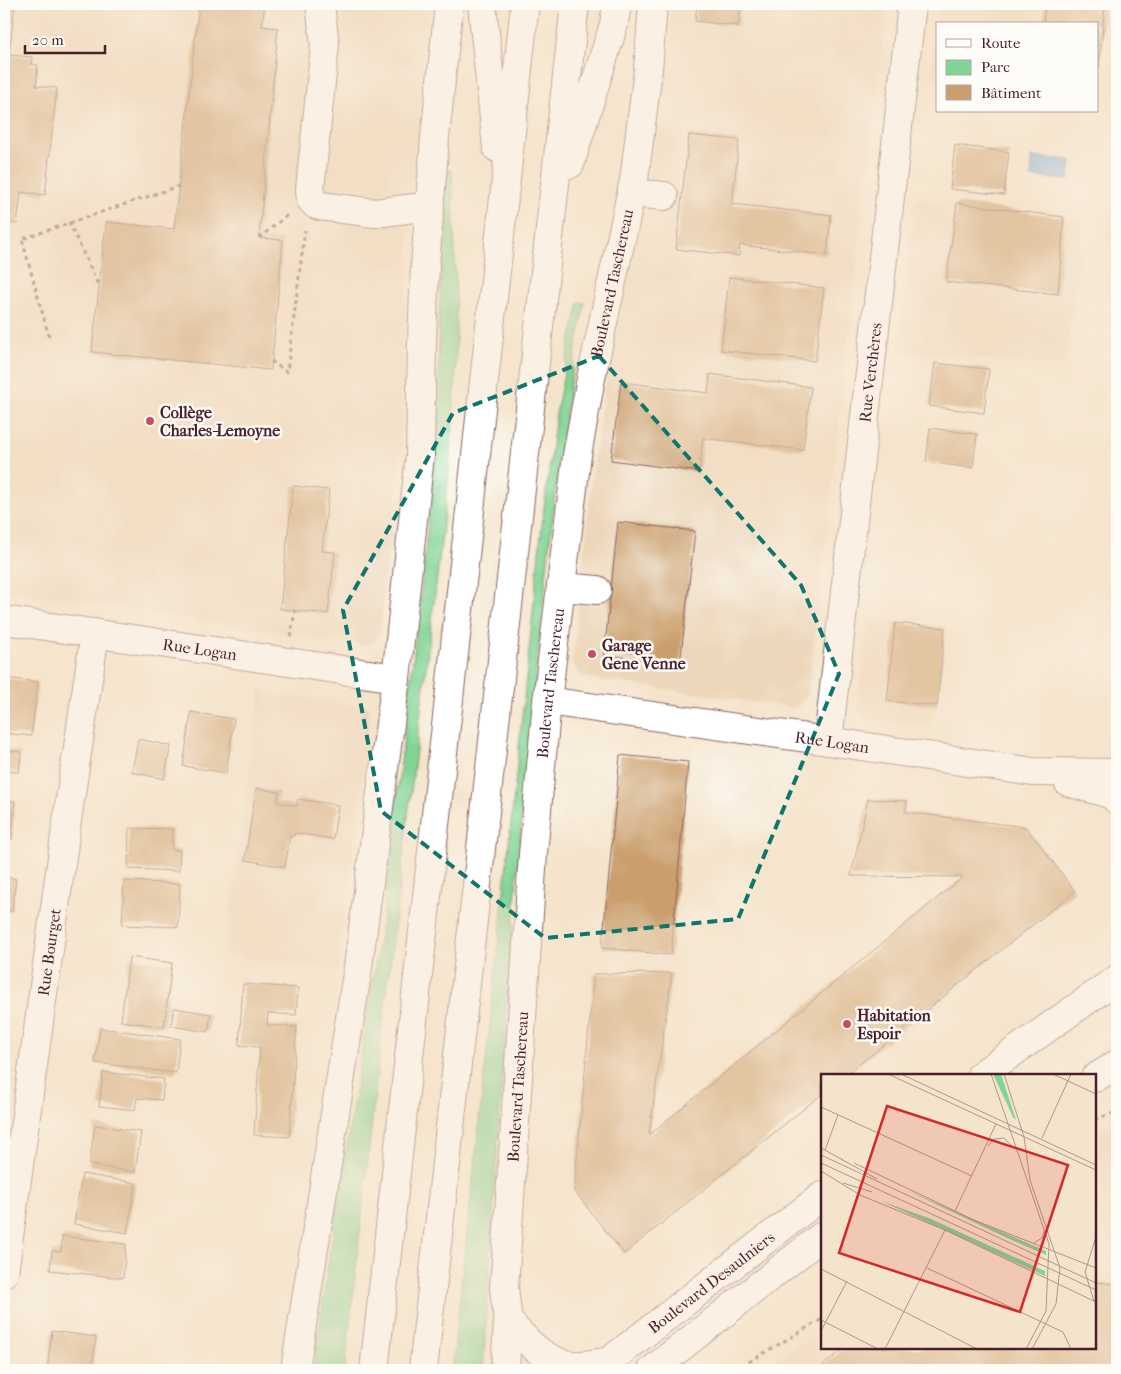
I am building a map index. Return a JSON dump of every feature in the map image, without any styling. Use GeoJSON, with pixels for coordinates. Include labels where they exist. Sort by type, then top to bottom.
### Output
{"type":"FeatureCollection","features":[{"type":"Feature","properties":{"kind":"main road"},"geometry":{"type":"LineString","coordinates":[[322,4],[321,13],[325,44],[310,197],[316,206],[356,211],[383,213],[414,208],[430,210]]}},
{"type":"Feature","properties":{"kind":"main road"},"geometry":{"type":"LineString","coordinates":[[295,1370],[358,967],[396,678],[420,455],[422,325],[430,210],[449,4]]}},
{"type":"Feature","properties":{"kind":"main road"},"geometry":{"type":"LineString","coordinates":[[482,4],[503,202]]}},
{"type":"Feature","properties":{"kind":"main road"},"geometry":{"type":"LineString","coordinates":[[374,1370],[525,4]]}},
{"type":"Feature","properties":{"kind":"main road"},"geometry":{"type":"LineString","coordinates":[[423,1370],[575,4]]}},
{"type":"Feature","properties":{"kind":"main road"},"geometry":{"type":"LineString","coordinates":[[550,228],[614,24],[617,4]]}},
{"type":"Feature","properties":{"kind":"main road","name":"Boulevard Taschereau"},"geometry":{"type":"LineString","coordinates":[[505,1370],[508,1321],[504,1288],[533,854],[547,701],[572,492],[584,413],[632,193],[645,97],[652,4]]}},
{"type":"Feature","properties":{"kind":"main road","name":"Rue Verchères"},"geometry":{"type":"LineString","coordinates":[[828,740],[912,4]]}},
{"type":"Feature","properties":{"kind":"main road"},"geometry":{"type":"LineString","coordinates":[[632,193],[664,196]]}},
{"type":"Feature","properties":{"kind":"main road"},"geometry":{"type":"LineString","coordinates":[[561,587],[597,590]]}},
{"type":"Feature","properties":{"kind":"main road","name":"Rue Logan"},"geometry":{"type":"LineString","coordinates":[[4,620],[396,678]]}},
{"type":"Feature","properties":{"kind":"main road","name":"Rue Bourget"},"geometry":{"type":"LineString","coordinates":[[4,1273],[95,634]]}},
{"type":"Feature","properties":{"kind":"main road","name":"Rue Logan"},"geometry":{"type":"LineString","coordinates":[[547,701],[828,740],[1033,772],[1117,773]]}},
{"type":"Feature","properties":{"kind":"main road"},"geometry":{"type":"LineString","coordinates":[[1033,772],[1110,794],[1117,800]]}},
{"type":"Feature","properties":{"kind":"main road"},"geometry":{"type":"LineString","coordinates":[[1075,1008],[1117,958]]}},
{"type":"Feature","properties":{"kind":"main road"},"geometry":{"type":"LineString","coordinates":[[982,1074],[1117,979]]}},
{"type":"Feature","properties":{"kind":"main road","name":"Boulevard Desaulniers"},"geometry":{"type":"LineString","coordinates":[[605,1366],[821,1197]]}},
{"type":"Feature","properties":{"kind":"main road","name":"Boulevard Desaulniers"},"geometry":{"type":"LineString","coordinates":[[652,1370],[821,1237]]}},
{"type":"Feature","properties":{"kind":"main road"},"geometry":{"type":"LineString","coordinates":[[508,1321],[533,1347],[555,1360],[574,1365],[605,1366]]}},
{"type":"Feature","properties":{"kind":"path"},"geometry":{"type":"LineString","coordinates":[[48,337],[22,240],[69,222],[179,186]]}},
{"type":"Feature","properties":{"kind":"path"},"geometry":{"type":"LineString","coordinates":[[259,238],[310,197]]}},
{"type":"Feature","properties":{"kind":"path"},"geometry":{"type":"LineString","coordinates":[[272,361],[286,372],[310,197]]}},
{"type":"Feature","properties":{"kind":"path"},"geometry":{"type":"LineString","coordinates":[[69,222],[99,286]]}},
{"type":"Feature","properties":{"kind":"path"},"geometry":{"type":"LineString","coordinates":[[291,636],[295,610]]}},
{"type":"Feature","properties":{"kind":"path"},"geometry":{"type":"LineString","coordinates":[[1096,1120],[1117,1112]]}},
{"type":"Feature","properties":{"kind":"path"},"geometry":{"type":"LineString","coordinates":[[735,1370],[821,1320]]}},
{"type":"Feature","properties":{"kind":"highlighted area"},"geometry":{"type":"Polygon","coordinates":[[[599,356],[801,585],[839,674],[738,919],[545,938],[381,811],[343,610],[453,413],[599,356]]]}},
{"type":"Feature","properties":{"kind":"shaded area","name":"Collège Charles-Lemoyne"},"geometry":{"type":"Polygon","coordinates":[[[4,4],[432,4],[408,251],[401,446],[380,633],[373,643],[363,645],[4,590],[4,4]]]}},
{"type":"Feature","properties":{"kind":"shaded area"},"geometry":{"type":"Polygon","coordinates":[[[671,4],[887,4],[808,695],[796,708],[582,677],[572,664],[593,468],[604,393],[651,163],[671,4]]]}},
{"type":"Feature","properties":{"kind":"shaded area"},"geometry":{"type":"Polygon","coordinates":[[[939,4],[1105,4],[1098,71],[1098,22],[937,22],[939,4]]]}},
{"type":"Feature","properties":{"kind":"shaded area"},"geometry":{"type":"Polygon","coordinates":[[[936,32],[936,80],[931,79],[936,32]]]}},
{"type":"Feature","properties":{"kind":"shaded area"},"geometry":{"type":"Polygon","coordinates":[[[915,198],[1084,220],[1065,367],[898,351],[915,198]]]}},
{"type":"Feature","properties":{"kind":"shaded area"},"geometry":{"type":"Polygon","coordinates":[[[868,621],[945,628],[937,706],[931,728],[864,718],[857,707],[868,621]]]}},
{"type":"Feature","properties":{"kind":"shaded area"},"geometry":{"type":"Polygon","coordinates":[[[260,691],[370,707],[338,971],[224,955],[260,691]]]}},
{"type":"Feature","properties":{"kind":"shaded area"},"geometry":{"type":"Polygon","coordinates":[[[1117,1123],[1117,1370],[758,1370],[814,1336],[821,1329],[821,1349],[1096,1349],[1096,1130],[1117,1123]]]}},
{"type":"Feature","properties":{"kind":"green space"},"geometry":{"type":"Polygon","coordinates":[[[447,170],[452,171],[456,358],[448,479],[440,552],[379,1055],[345,1370],[314,1370],[327,1271],[383,915],[420,601],[438,422],[439,315],[447,170]]]}},
{"type":"Feature","properties":{"kind":"green space"},"geometry":{"type":"Polygon","coordinates":[[[579,302],[585,303],[570,385],[558,468],[530,726],[507,1002],[483,1370],[452,1370],[542,524],[556,414],[579,302]]]}},
{"type":"Feature","properties":{"kind":"water"},"geometry":{"type":"Polygon","coordinates":[[[1032,157],[1071,160],[1069,180],[1031,177],[1032,157]]]}},
{"type":"Feature","properties":{"kind":"building"},"geometry":{"type":"Polygon","coordinates":[[[4,4],[15,4],[9,55],[32,57],[31,64],[38,65],[36,86],[57,88],[45,195],[21,192],[17,224],[4,223],[4,4]]]}},
{"type":"Feature","properties":{"kind":"building"},"geometry":{"type":"Polygon","coordinates":[[[199,4],[265,4],[262,26],[278,28],[259,238],[283,240],[271,370],[92,352],[106,222],[174,229],[199,4]]]}},
{"type":"Feature","properties":{"kind":"building"},"geometry":{"type":"Polygon","coordinates":[[[697,4],[741,4],[738,26],[695,21],[697,4]]]}},
{"type":"Feature","properties":{"kind":"building"},"geometry":{"type":"Polygon","coordinates":[[[1045,4],[1105,4],[1099,68],[1098,22],[1043,22],[1045,4]]]}},
{"type":"Feature","properties":{"kind":"building"},"geometry":{"type":"Polygon","coordinates":[[[689,135],[739,140],[732,204],[831,215],[827,255],[740,245],[739,256],[676,249],[689,135]]]}},
{"type":"Feature","properties":{"kind":"building"},"geometry":{"type":"Polygon","coordinates":[[[955,145],[1009,152],[1004,195],[950,189],[955,145]]]}},
{"type":"Feature","properties":{"kind":"building"},"geometry":{"type":"Polygon","coordinates":[[[957,203],[1064,217],[1058,294],[946,282],[957,203]]]}},
{"type":"Feature","properties":{"kind":"building"},"geometry":{"type":"Polygon","coordinates":[[[729,277],[824,288],[815,361],[721,350],[729,277]]]}},
{"type":"Feature","properties":{"kind":"building"},"geometry":{"type":"Polygon","coordinates":[[[935,363],[989,369],[984,413],[929,406],[935,363]]]}},
{"type":"Feature","properties":{"kind":"building"},"geometry":{"type":"Polygon","coordinates":[[[710,374],[811,387],[803,450],[703,438],[699,472],[611,460],[621,382],[708,393],[710,374]]]}},
{"type":"Feature","properties":{"kind":"building"},"geometry":{"type":"Polygon","coordinates":[[[930,428],[977,434],[973,468],[926,462],[930,428]]]}},
{"type":"Feature","properties":{"kind":"building"},"geometry":{"type":"Polygon","coordinates":[[[293,486],[329,490],[322,551],[335,552],[328,614],[280,609],[293,486]]]}},
{"type":"Feature","properties":{"kind":"building"},"geometry":{"type":"Polygon","coordinates":[[[618,522],[695,531],[680,664],[604,655],[618,522]]]}},
{"type":"Feature","properties":{"kind":"building"},"geometry":{"type":"Polygon","coordinates":[[[895,623],[945,628],[937,706],[887,701],[895,623]]]}},
{"type":"Feature","properties":{"kind":"building"},"geometry":{"type":"Polygon","coordinates":[[[4,678],[38,682],[31,736],[4,733],[4,678]]]}},
{"type":"Feature","properties":{"kind":"building"},"geometry":{"type":"Polygon","coordinates":[[[191,712],[234,719],[226,773],[183,766],[191,712]]]}},
{"type":"Feature","properties":{"kind":"building"},"geometry":{"type":"Polygon","coordinates":[[[138,739],[171,746],[164,779],[132,772],[138,739]]]}},
{"type":"Feature","properties":{"kind":"building"},"geometry":{"type":"Polygon","coordinates":[[[4,750],[21,752],[19,772],[4,771],[4,750]]]}},
{"type":"Feature","properties":{"kind":"building"},"geometry":{"type":"Polygon","coordinates":[[[620,755],[688,762],[671,955],[602,948],[620,755]]]}},
{"type":"Feature","properties":{"kind":"building"},"geometry":{"type":"Polygon","coordinates":[[[256,788],[279,792],[277,802],[297,806],[298,799],[338,805],[333,839],[295,833],[294,836],[290,836],[285,867],[245,860],[256,788]]]}},
{"type":"Feature","properties":{"kind":"building","name":"Habitation Espoir"},"geometry":{"type":"Polygon","coordinates":[[[868,799],[907,801],[905,812],[1026,827],[1075,891],[847,1074],[821,1074],[821,1095],[624,1254],[574,1191],[594,974],[672,973],[649,1135],[963,877],[851,876],[868,799]]]}},
{"type":"Feature","properties":{"kind":"building"},"geometry":{"type":"Polygon","coordinates":[[[4,800],[15,801],[12,839],[4,838],[4,800]]]}},
{"type":"Feature","properties":{"kind":"building"},"geometry":{"type":"Polygon","coordinates":[[[129,828],[172,829],[172,850],[180,850],[179,871],[128,869],[129,828]]]}},
{"type":"Feature","properties":{"kind":"building"},"geometry":{"type":"Polygon","coordinates":[[[4,877],[16,879],[12,911],[4,910],[4,877]]]}},
{"type":"Feature","properties":{"kind":"building"},"geometry":{"type":"Polygon","coordinates":[[[124,881],[180,884],[178,927],[122,925],[124,881]]]}},
{"type":"Feature","properties":{"kind":"building"},"geometry":{"type":"Polygon","coordinates":[[[129,957],[172,963],[164,1027],[121,1021],[129,957]]]}},
{"type":"Feature","properties":{"kind":"building"},"geometry":{"type":"Polygon","coordinates":[[[243,984],[298,988],[296,1015],[268,1013],[267,1025],[297,1027],[289,1137],[254,1135],[260,1047],[239,1045],[243,984]]]}},
{"type":"Feature","properties":{"kind":"building"},"geometry":{"type":"Polygon","coordinates":[[[174,1008],[211,1014],[208,1032],[171,1026],[174,1008]]]}},
{"type":"Feature","properties":{"kind":"building"},"geometry":{"type":"Polygon","coordinates":[[[100,1028],[180,1039],[176,1073],[95,1063],[100,1028]]]}},
{"type":"Feature","properties":{"kind":"building"},"geometry":{"type":"Polygon","coordinates":[[[103,1072],[164,1079],[162,1100],[137,1098],[135,1110],[99,1106],[103,1072]]]}},
{"type":"Feature","properties":{"kind":"building"},"geometry":{"type":"Polygon","coordinates":[[[95,1125],[141,1132],[135,1172],[89,1165],[95,1125]]]}},
{"type":"Feature","properties":{"kind":"building"},"geometry":{"type":"Polygon","coordinates":[[[82,1174],[136,1183],[127,1233],[74,1224],[82,1174]]]}},
{"type":"Feature","properties":{"kind":"building"},"geometry":{"type":"Polygon","coordinates":[[[62,1236],[126,1244],[123,1278],[50,1270],[52,1251],[61,1252],[62,1236]]]}},
{"type":"Feature","properties":{"kind":"building"},"geometry":{"type":"Polygon","coordinates":[[[1096,1282],[1117,1284],[1117,1347],[1109,1370],[817,1370],[844,1349],[1096,1349],[1096,1282]]]}},
{"type":"Feature","properties":{"kind":"building"},"geometry":{"type":"Polygon","coordinates":[[[52,1331],[96,1337],[92,1370],[47,1370],[52,1331]]]}},
{"type":"Feature","properties":{"kind":"place","name":"Collège Charles-Lemoyne"},"geometry":{"type":"Point","coordinates":[150,421]}},
{"type":"Feature","properties":{"kind":"place","name":"Garage Gene Venne"},"geometry":{"type":"Point","coordinates":[592,654]}},
{"type":"Feature","properties":{"kind":"place","name":"Habitation Espoir"},"geometry":{"type":"Point","coordinates":[847,1024]}}]}
